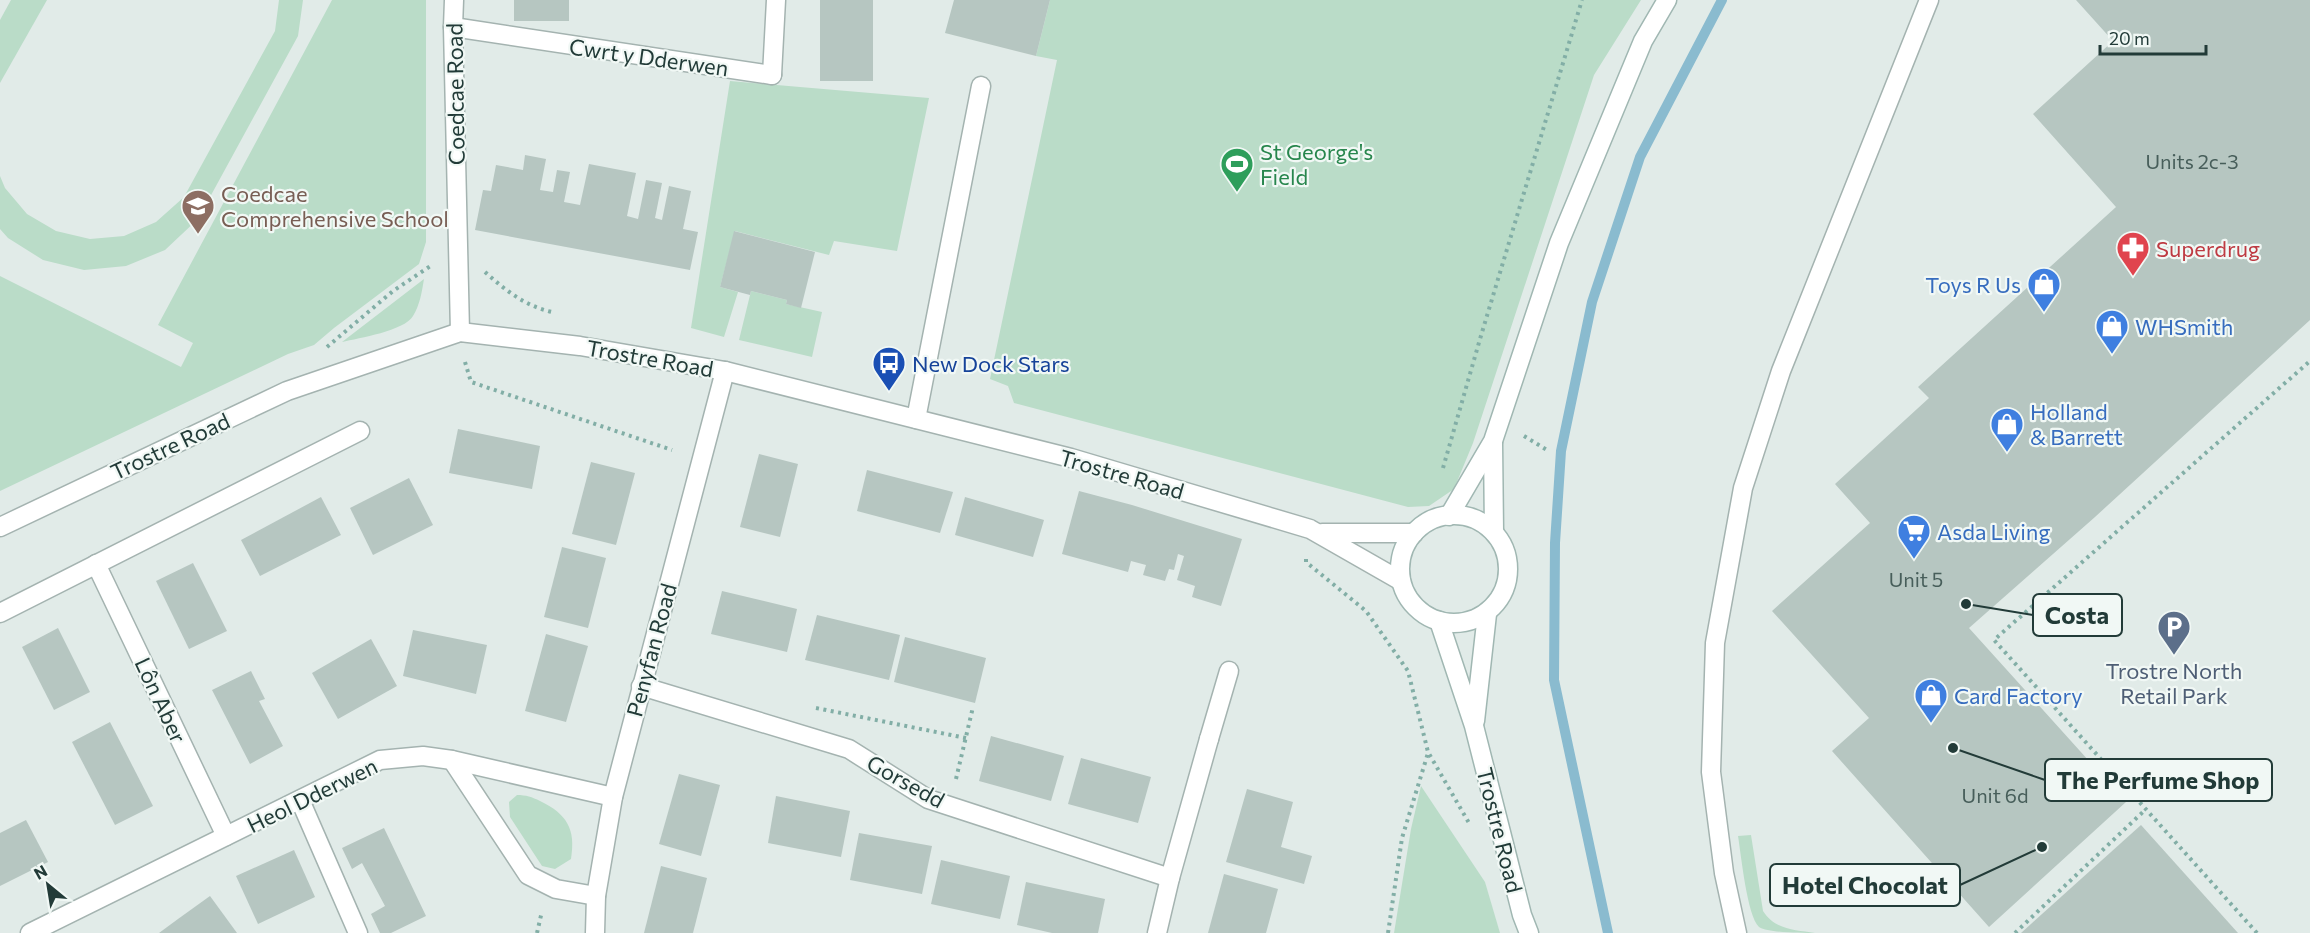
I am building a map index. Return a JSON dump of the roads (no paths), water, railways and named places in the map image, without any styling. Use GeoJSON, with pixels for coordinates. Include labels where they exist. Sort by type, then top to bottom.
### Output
{"type":"FeatureCollection","features":[{"type":"Feature","properties":{"kind":"street","name":"Coedcae Road"},"geometry":{"type":"LineString","coordinates":[[454,0],[460,332]]}},
{"type":"Feature","properties":{"kind":"street","name":"Cwrt y Dderwen"},"geometry":{"type":"LineString","coordinates":[[453,27],[772,75],[776,0]]}},
{"type":"Feature","properties":{"kind":"street"},"geometry":{"type":"LineString","coordinates":[[1449,516],[1493,441],[1559,243],[1643,41],[1667,0]]}},
{"type":"Feature","properties":{"kind":"street"},"geometry":{"type":"LineString","coordinates":[[1737,933],[1724,873],[1711,772],[1715,643],[1743,488],[1781,371],[1929,0]]}},
{"type":"Feature","properties":{"kind":"street"},"geometry":{"type":"LineString","coordinates":[[916,419],[981,86]]}},
{"type":"Feature","properties":{"kind":"street","name":"Trostre Road"},"geometry":{"type":"LineString","coordinates":[[0,527],[287,391],[460,332],[580,346],[725,371],[1071,459],[1315,531],[1401,581]]}},
{"type":"Feature","properties":{"kind":"street","name":"Penyfan Road"},"geometry":{"type":"LineString","coordinates":[[596,933],[596,896],[613,797],[725,371]]}},
{"type":"Feature","properties":{"kind":"street"},"geometry":{"type":"LineString","coordinates":[[0,613],[360,430]]}},
{"type":"Feature","properties":{"kind":"street"},"geometry":{"type":"LineString","coordinates":[[1493,441],[1494,532]]}},
{"type":"Feature","properties":{"kind":"street"},"geometry":{"type":"LineString","coordinates":[[1460,515],[1477,520],[1494,532],[1502,542],[1508,558],[1509,575],[1504,592],[1495,606],[1487,614],[1466,623],[1449,624],[1418,610],[1407,597],[1401,581],[1400,564],[1404,548],[1414,533],[1427,522],[1449,516],[1460,515]]}},
{"type":"Feature","properties":{"kind":"street","name":"Trostre Road"},"geometry":{"type":"LineString","coordinates":[[1315,531],[1414,533]]}},
{"type":"Feature","properties":{"kind":"street","name":"Lôn Aber"},"geometry":{"type":"LineString","coordinates":[[96,564],[226,836]]}},
{"type":"Feature","properties":{"kind":"street","name":"Trostre Road"},"geometry":{"type":"LineString","coordinates":[[1474,726],[1487,614]]}},
{"type":"Feature","properties":{"kind":"street","name":"Trostre Road"},"geometry":{"type":"LineString","coordinates":[[1439,621],[1474,726],[1522,915],[1529,933]]}},
{"type":"Feature","properties":{"kind":"street"},"geometry":{"type":"LineString","coordinates":[[1157,933],[1170,878],[1228,671]]}},
{"type":"Feature","properties":{"kind":"street","name":"Gorsedd"},"geometry":{"type":"LineString","coordinates":[[641,686],[849,749],[928,799],[1170,878]]}},
{"type":"Feature","properties":{"kind":"street","name":"Heol Dderwen"},"geometry":{"type":"LineString","coordinates":[[30,933],[380,760],[423,756],[452,760],[613,797]]}},
{"type":"Feature","properties":{"kind":"street"},"geometry":{"type":"LineString","coordinates":[[452,760],[528,875],[556,889],[596,896]]}},
{"type":"Feature","properties":{"kind":"street"},"geometry":{"type":"LineString","coordinates":[[300,800],[358,933]]}},
{"type":"Feature","properties":{"kind":"waterway"},"geometry":{"type":"LineString","coordinates":[[1608,933],[1554,680],[1555,543],[1561,451],[1592,302],[1640,157],[1722,0]]}},
{"type":"Feature","properties":{"kind":"place","name":"St George's Field"},"geometry":{"type":"Point","coordinates":[1237,193]}},
{"type":"Feature","properties":{"kind":"place","name":"Coedcae Comprehensive School"},"geometry":{"type":"Point","coordinates":[198,235]}},
{"type":"Feature","properties":{"kind":"place","name":"Superdrug"},"geometry":{"type":"Point","coordinates":[2133,277]}},
{"type":"Feature","properties":{"kind":"place","name":"Toys R Us"},"geometry":{"type":"Point","coordinates":[2044,313]}},
{"type":"Feature","properties":{"kind":"place","name":"WHSmith"},"geometry":{"type":"Point","coordinates":[2112,355]}},
{"type":"Feature","properties":{"kind":"place","name":"New Dock Stars"},"geometry":{"type":"Point","coordinates":[889,392]}},
{"type":"Feature","properties":{"kind":"place","name":"Holland & Barrett"},"geometry":{"type":"Point","coordinates":[2007,453]}},
{"type":"Feature","properties":{"kind":"place","name":"Asda Living"},"geometry":{"type":"Point","coordinates":[1914,560]}},
{"type":"Feature","properties":{"kind":"place","name":"Costa"},"geometry":{"type":"Point","coordinates":[1966,604]}},
{"type":"Feature","properties":{"kind":"place","name":"Trostre North Retail Park"},"geometry":{"type":"Point","coordinates":[2174,656]}},
{"type":"Feature","properties":{"kind":"place","name":"Card Factory"},"geometry":{"type":"Point","coordinates":[1931,724]}},
{"type":"Feature","properties":{"kind":"place","name":"The Perfume Shop"},"geometry":{"type":"Point","coordinates":[1953,748]}},
{"type":"Feature","properties":{"kind":"place","name":"Hotel Chocolat"},"geometry":{"type":"Point","coordinates":[2042,847]}}]}
